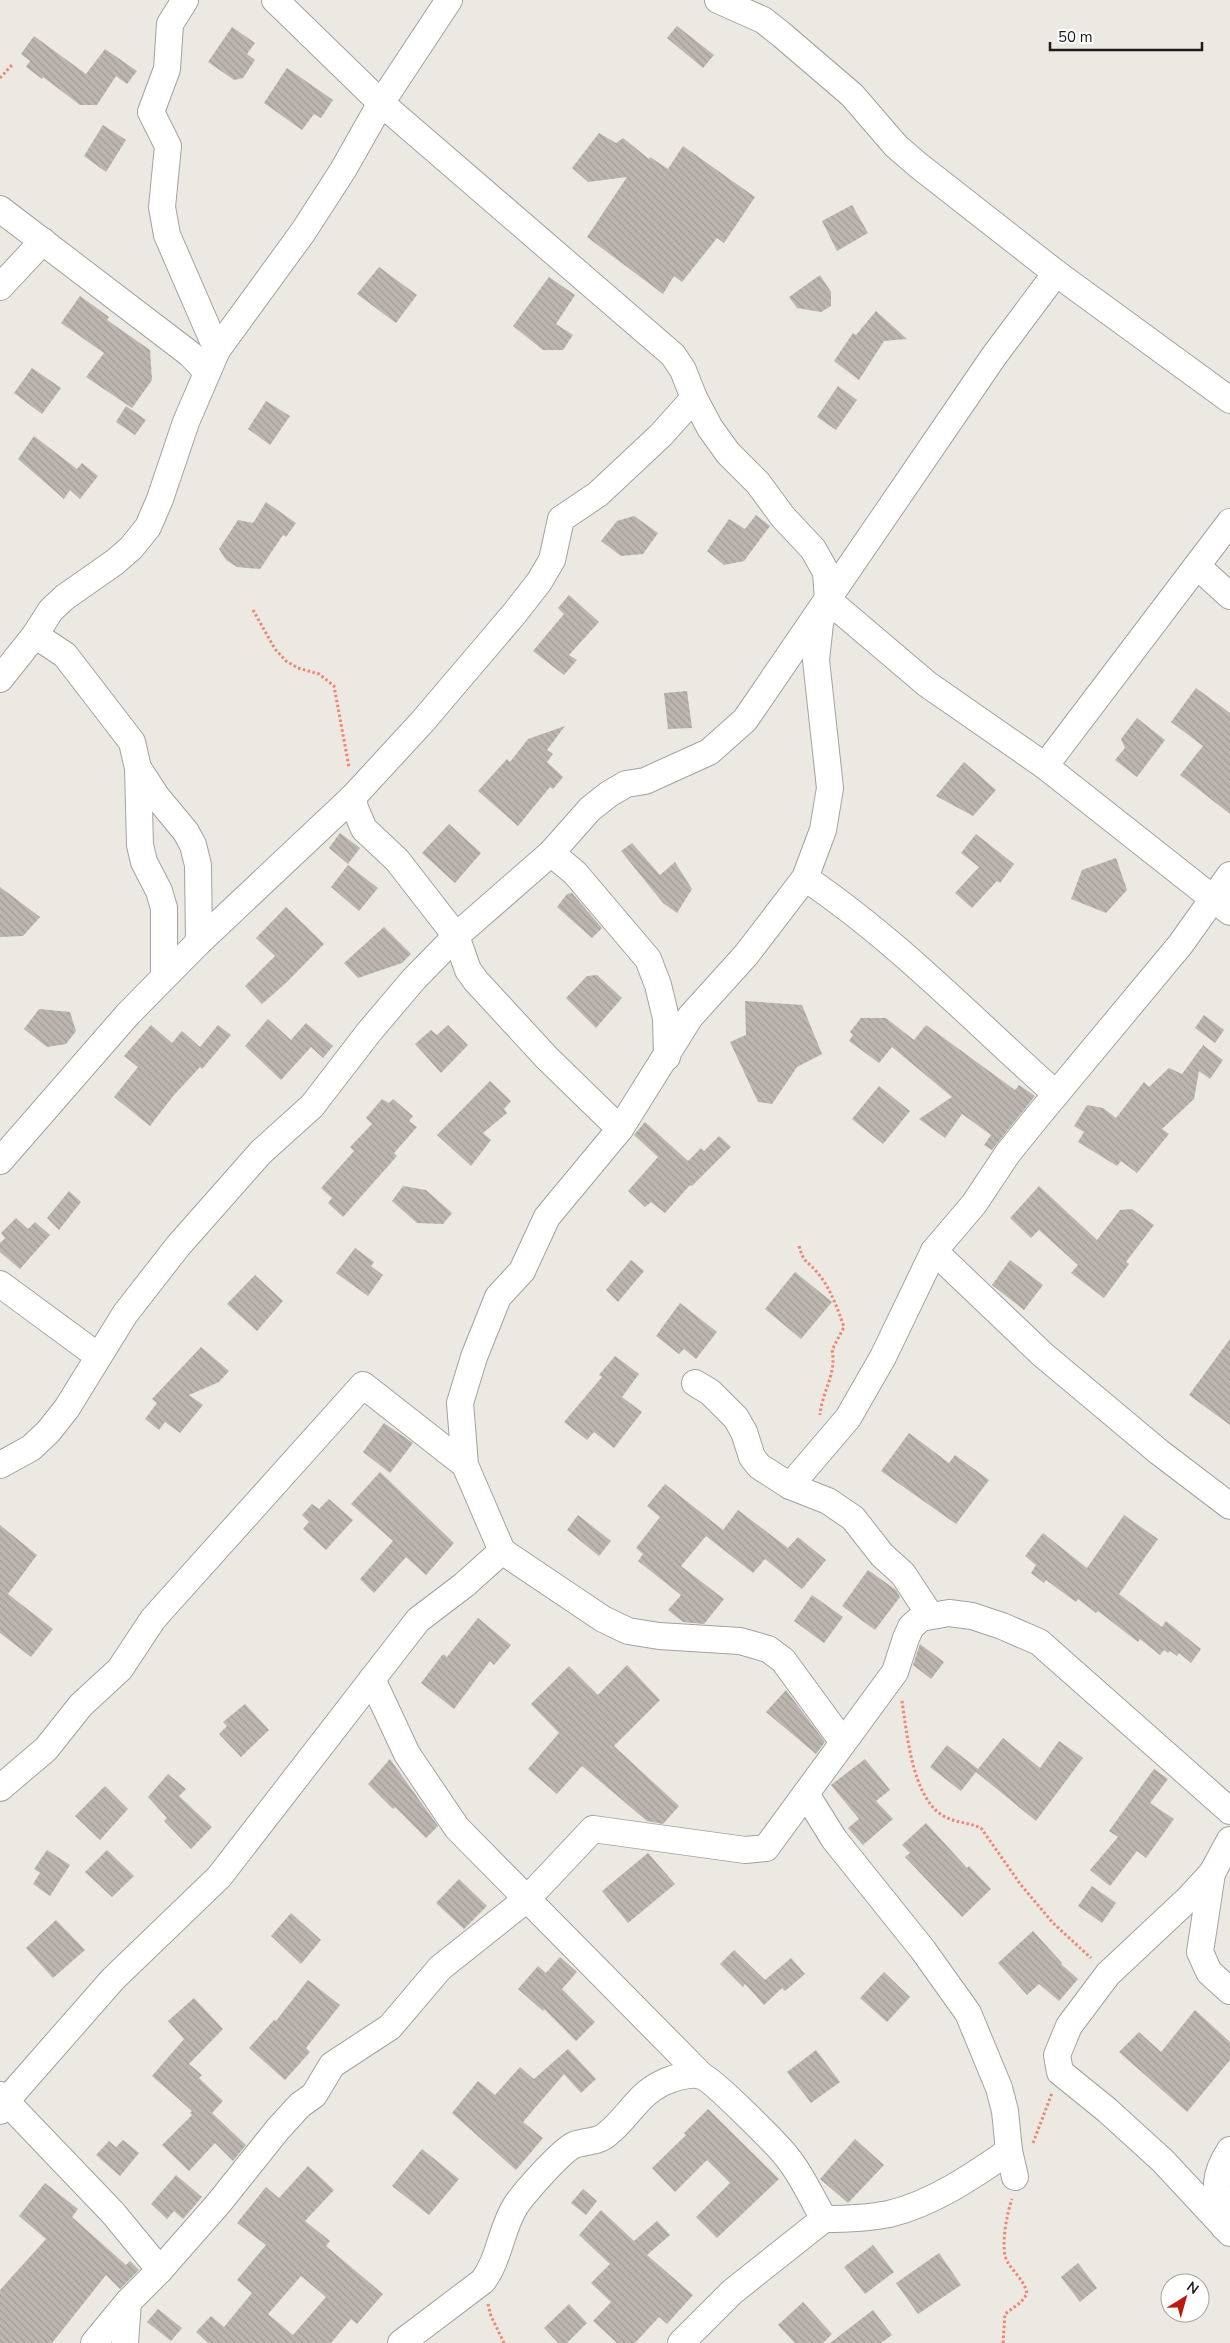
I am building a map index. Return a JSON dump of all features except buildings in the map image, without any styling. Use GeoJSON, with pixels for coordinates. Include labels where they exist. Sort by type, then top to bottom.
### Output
{"type":"FeatureCollection","features":[{"type":"Feature","properties":{"kind":"street"},"geometry":{"type":"LineString","coordinates":[[185,0],[170,24],[167,70],[151,112],[168,146],[162,207],[167,235],[212,361]]}},
{"type":"Feature","properties":{"kind":"street"},"geometry":{"type":"LineString","coordinates":[[0,679],[35,636],[51,610],[64,597],[115,562],[131,548],[148,526],[160,499],[186,422],[212,361],[303,232],[382,103],[449,0]]}},
{"type":"Feature","properties":{"kind":"street"},"geometry":{"type":"LineString","coordinates":[[718,0],[763,20],[782,34],[852,95],[896,146],[918,165],[1056,273],[1230,400]]}},
{"type":"Feature","properties":{"kind":"street"},"geometry":{"type":"LineString","coordinates":[[282,1],[382,103],[672,355],[683,370],[694,398],[710,428],[728,453],[758,483],[783,517],[819,558],[826,572],[828,600],[820,623],[816,660],[830,788],[823,830],[805,878],[746,955],[690,1017],[620,1129],[547,1217],[522,1271],[498,1297],[474,1357],[460,1403],[465,1465],[502,1551],[603,1619],[628,1631],[659,1636],[740,1641],[768,1649],[783,1660],[843,1742]]}},
{"type":"Feature","properties":{"kind":"street"},"geometry":{"type":"LineString","coordinates":[[0,208],[190,354],[212,361]]}},
{"type":"Feature","properties":{"kind":"street"},"geometry":{"type":"LineString","coordinates":[[0,287],[42,240]]}},
{"type":"Feature","properties":{"kind":"street"},"geometry":{"type":"LineString","coordinates":[[0,1465],[31,1448],[48,1432],[68,1408],[125,1314],[178,1246],[261,1152],[312,1106],[386,1012],[414,979],[456,936],[551,853],[590,809],[609,794],[626,784],[645,781],[709,752],[745,720],[994,356],[1056,273]]}},
{"type":"Feature","properties":{"kind":"street"},"geometry":{"type":"LineString","coordinates":[[0,1161],[128,1014],[164,976],[353,797],[423,721],[539,582],[552,560],[562,520],[598,494],[661,435],[694,398]]}},
{"type":"Feature","properties":{"kind":"street"},"geometry":{"type":"LineString","coordinates":[[1045,766],[1230,522]]}},
{"type":"Feature","properties":{"kind":"street"},"geometry":{"type":"LineString","coordinates":[[1197,566],[1230,596]]}},
{"type":"Feature","properties":{"kind":"street"},"geometry":{"type":"LineString","coordinates":[[828,600],[927,684],[1045,766],[1221,906]]}},
{"type":"Feature","properties":{"kind":"street"},"geometry":{"type":"LineString","coordinates":[[35,636],[65,655],[132,742],[138,768],[140,845],[144,862],[159,891],[164,908],[164,976]]}},
{"type":"Feature","properties":{"kind":"street"},"geometry":{"type":"LineString","coordinates":[[138,768],[157,797],[186,832],[193,845],[198,866],[199,942]]}},
{"type":"Feature","properties":{"kind":"street"},"geometry":{"type":"LineString","coordinates":[[353,797],[355,808],[364,829],[397,860],[456,936],[468,970],[476,981],[547,1058],[620,1129]]}},
{"type":"Feature","properties":{"kind":"street"},"geometry":{"type":"LineString","coordinates":[[551,853],[575,873],[648,959],[658,985],[666,1018],[667,1056]]}},
{"type":"Feature","properties":{"kind":"street"},"geometry":{"type":"LineString","coordinates":[[790,1486],[848,1418],[869,1383],[904,1316],[934,1251],[974,1204],[1008,1153],[1180,944],[1221,906],[1230,876]]}},
{"type":"Feature","properties":{"kind":"street"},"geometry":{"type":"LineString","coordinates":[[805,878],[843,904],[970,1013],[1056,1094]]}},
{"type":"Feature","properties":{"kind":"street"},"geometry":{"type":"LineString","coordinates":[[934,1251],[1042,1354],[1159,1452],[1230,1506]]}},
{"type":"Feature","properties":{"kind":"street"},"geometry":{"type":"LineString","coordinates":[[0,1284],[98,1356]]}},
{"type":"Feature","properties":{"kind":"street"},"geometry":{"type":"LineString","coordinates":[[696,1384],[710,1392],[736,1418],[744,1432],[752,1457],[759,1466],[790,1486],[817,1495],[853,1518],[882,1555],[903,1574],[930,1615]]}},
{"type":"Feature","properties":{"kind":"street"},"geometry":{"type":"LineString","coordinates":[[0,1788],[46,1749],[81,1705],[120,1669],[153,1619],[363,1385],[465,1465]]}},
{"type":"Feature","properties":{"kind":"street"},"geometry":{"type":"LineString","coordinates":[[160,2270],[113,2213],[2,2102],[113,1979],[219,1877],[418,1620],[464,1585],[502,1551]]}},
{"type":"Feature","properties":{"kind":"street"},"geometry":{"type":"LineString","coordinates":[[94,2343],[128,2302],[160,2270],[218,2204],[278,2129],[300,2105],[314,2094],[332,2065],[390,2027],[440,1968],[528,1898],[593,1830],[745,1850],[766,1848],[896,1672],[906,1638],[911,1628],[921,1618],[949,1613],[972,1616],[1039,1642],[1230,1811]]}},
{"type":"Feature","properties":{"kind":"street"},"geometry":{"type":"LineString","coordinates":[[372,1679],[408,1754],[457,1828],[702,2076],[726,2096],[787,2157],[824,2219]]}},
{"type":"Feature","properties":{"kind":"street"},"geometry":{"type":"LineString","coordinates":[[806,1794],[834,1839],[923,1950],[968,2013],[998,2088],[1005,2111],[1009,2151],[1015,2177]]}},
{"type":"Feature","properties":{"kind":"street"},"geometry":{"type":"LineString","coordinates":[[1227,2230],[1163,2161],[1060,2072],[1057,2055],[1069,2026],[1108,1974],[1166,1922],[1212,1873],[1230,1840]]}},
{"type":"Feature","properties":{"kind":"street"},"geometry":{"type":"LineString","coordinates":[[1212,1873],[1200,1952],[1209,1972],[1230,1991]]}},
{"type":"Feature","properties":{"kind":"street"},"geometry":{"type":"LineString","coordinates":[[401,2343],[483,2281],[491,2268],[507,2222],[517,2204],[566,2151],[572,2146],[607,2134],[642,2096],[653,2089],[672,2079],[688,2075],[702,2076]]}},
{"type":"Feature","properties":{"kind":"street"},"geometry":{"type":"LineString","coordinates":[[1227,2230],[1216,2184],[1217,2174],[1230,2150]]}},
{"type":"Feature","properties":{"kind":"street"},"geometry":{"type":"LineString","coordinates":[[681,2343],[732,2292],[824,2219],[888,2214],[909,2208],[963,2180],[1009,2151]]}},
{"type":"Feature","properties":{"kind":"street"},"geometry":{"type":"LineString","coordinates":[[126,2343],[128,2302]]}},
{"type":"Feature","properties":{"kind":"path"},"geometry":{"type":"LineString","coordinates":[[0,78],[12,65]]}},
{"type":"Feature","properties":{"kind":"path"},"geometry":{"type":"LineString","coordinates":[[253,610],[275,649],[286,662],[298,668],[319,674],[329,680],[334,686],[353,797]]}},
{"type":"Feature","properties":{"kind":"path"},"geometry":{"type":"LineString","coordinates":[[799,1246],[804,1262],[815,1271],[835,1300],[844,1327],[832,1350],[833,1370],[821,1404],[820,1418],[824,1447]]}},
{"type":"Feature","properties":{"kind":"path"},"geometry":{"type":"LineString","coordinates":[[896,1672],[900,1684],[908,1747],[912,1763],[923,1790],[934,1808],[956,1822],[982,1828],[1009,1870],[1053,1922],[1108,1974]]}},
{"type":"Feature","properties":{"kind":"path"},"geometry":{"type":"LineString","coordinates":[[1003,2343],[1005,2314],[1021,2302],[1027,2294],[1024,2284],[1006,2259],[1004,2253],[1005,2222],[1014,2194],[1013,2183],[1036,2136],[1060,2072]]}},
{"type":"Feature","properties":{"kind":"path"},"geometry":{"type":"LineString","coordinates":[[483,2281],[491,2316],[504,2343]]}}]}
